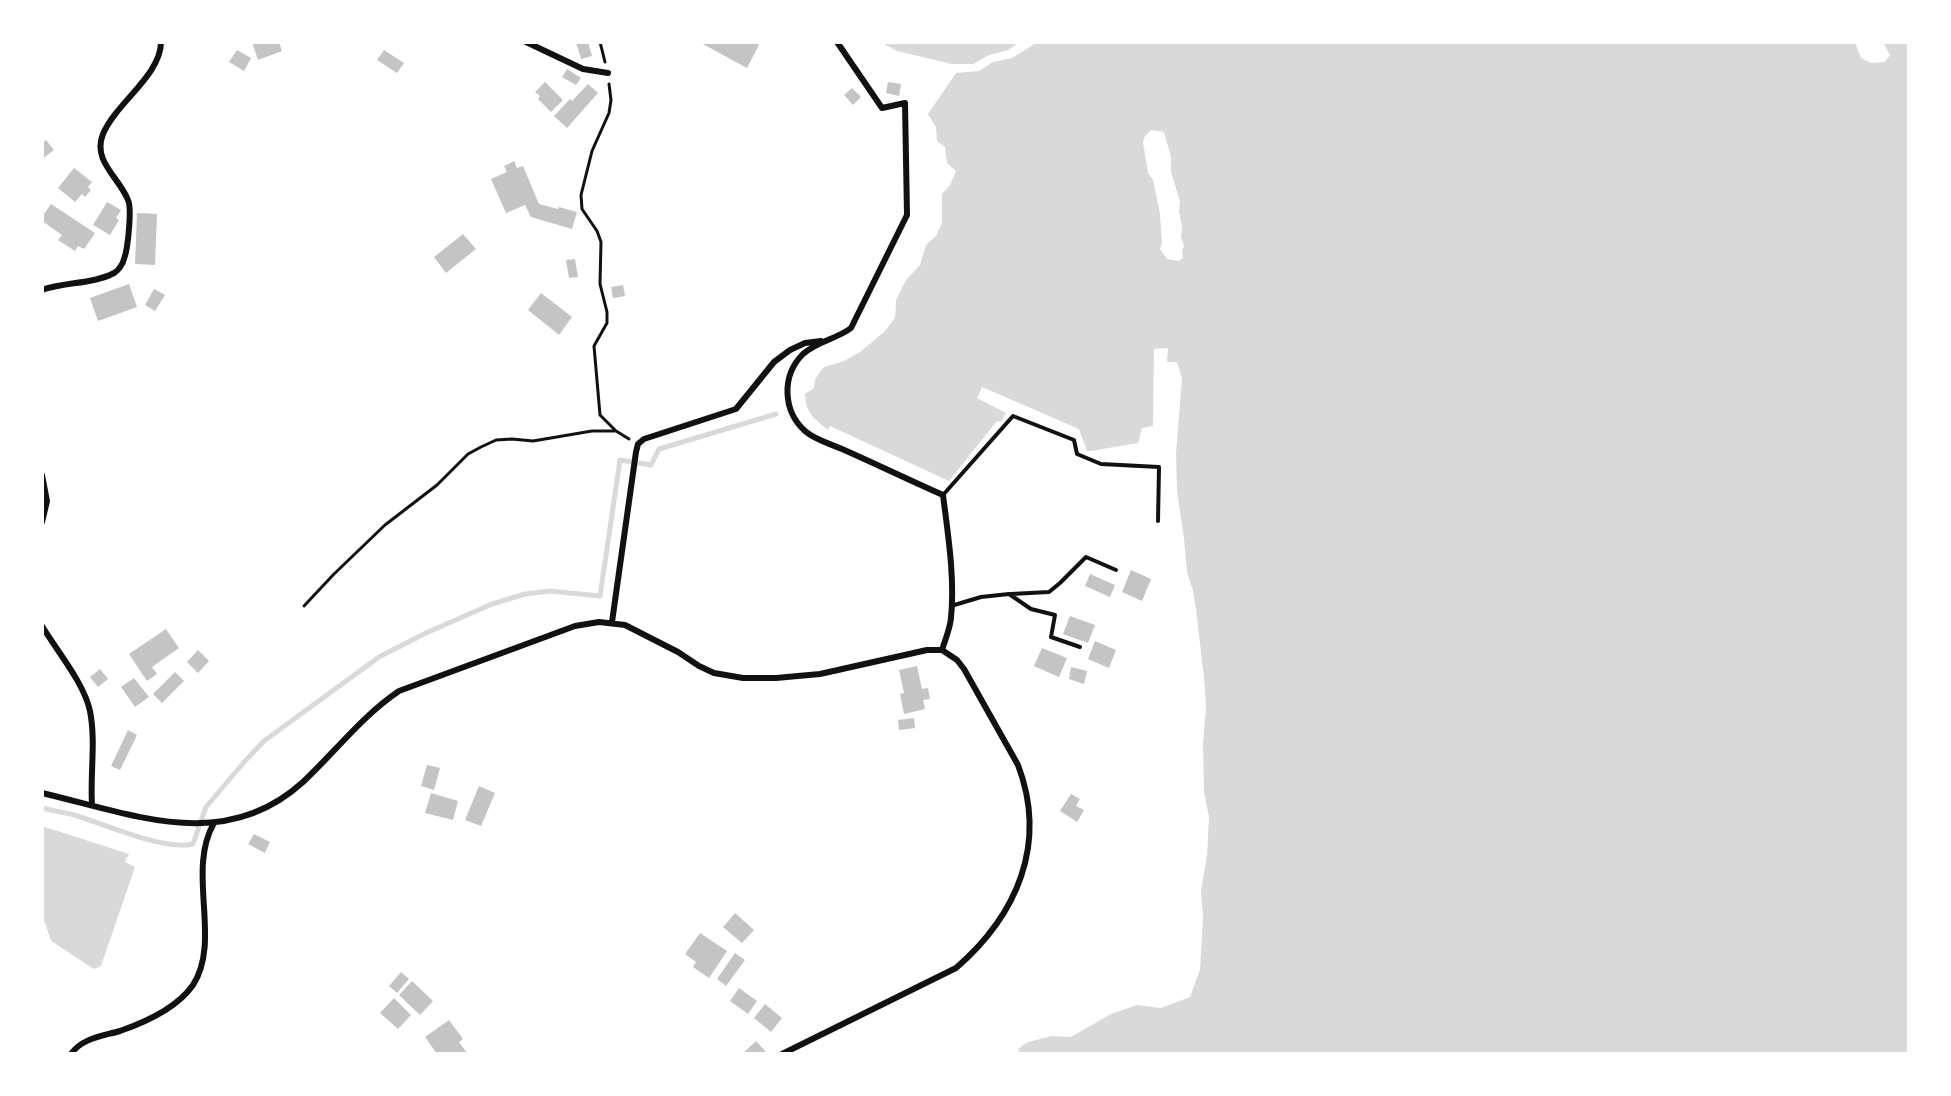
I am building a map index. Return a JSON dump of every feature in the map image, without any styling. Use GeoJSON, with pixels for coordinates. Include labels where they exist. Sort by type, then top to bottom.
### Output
{"type":"FeatureCollection","features":[{"type":"Feature","properties":{"kind":"street"},"geometry":{"type":"LineString","coordinates":[[42,290],[106,277],[117,272],[124,259],[131,210],[129,200],[102,160],[100,149],[103,135],[116,113],[155,64],[161,52],[161,42]]}},
{"type":"Feature","properties":{"kind":"street"},"geometry":{"type":"LineString","coordinates":[[526,42],[536,49],[583,69],[608,73]]}},
{"type":"Feature","properties":{"kind":"street"},"geometry":{"type":"LineString","coordinates":[[837,42],[882,108],[905,103],[907,214],[851,328],[802,355],[790,373],[788,397],[790,413],[807,433],[943,495],[950,551],[951,620],[942,650]]}},
{"type":"Feature","properties":{"kind":"street"},"geometry":{"type":"LineString","coordinates":[[612,622],[632,472],[638,444],[644,439],[736,409],[774,362],[790,350],[805,343],[825,341]]}},
{"type":"Feature","properties":{"kind":"street"},"geometry":{"type":"LineString","coordinates":[[42,475],[46,501],[42,522]]}},
{"type":"Feature","properties":{"kind":"street"},"geometry":{"type":"LineString","coordinates":[[42,793],[135,816],[192,824],[211,824],[248,816],[277,803],[321,766],[381,703],[399,691],[575,626],[612,622],[625,625],[714,673],[743,678],[820,674],[906,653],[942,650],[957,660],[964,669],[1018,765],[1024,780],[1030,817],[1030,839],[1024,871],[1011,900],[991,932],[974,953],[956,968],[783,1054]]}},
{"type":"Feature","properties":{"kind":"street"},"geometry":{"type":"LineString","coordinates":[[42,626],[80,687],[90,709],[93,731],[92,805]]}},
{"type":"Feature","properties":{"kind":"street"},"geometry":{"type":"LineString","coordinates":[[71,1054],[86,1040],[140,1023],[169,1008],[185,996],[195,982],[203,956],[203,856],[211,824]]}},
{"type":"Feature","properties":{"kind":"lane"},"geometry":{"type":"LineString","coordinates":[[943,495],[1013,416],[1074,440],[1077,454],[1101,464],[1159,467],[1158,521]]}},
{"type":"Feature","properties":{"kind":"lane"},"geometry":{"type":"LineString","coordinates":[[951,606],[981,597],[1049,592],[1086,556],[1116,570]]}},
{"type":"Feature","properties":{"kind":"lane"},"geometry":{"type":"LineString","coordinates":[[1009,594],[1031,609],[1055,615],[1051,637],[1080,647]]}},
{"type":"Feature","properties":{"kind":"path"},"geometry":{"type":"LineString","coordinates":[[600,42],[608,73],[611,100],[609,113],[592,151],[581,195],[582,209],[597,231],[601,242],[600,284],[607,312],[607,323],[594,346],[600,415],[616,431],[638,444]]}},
{"type":"Feature","properties":{"kind":"path"},"geometry":{"type":"LineString","coordinates":[[304,606],[384,525],[437,485],[468,454],[496,441],[512,439],[533,441],[592,431],[616,431]]}},
{"type":"Feature","properties":{"kind":"shaded area"},"geometry":{"type":"Polygon","coordinates":[[[880,42],[1020,42],[1008,50],[989,55],[973,64],[952,64],[897,51],[880,42]]]}},
{"type":"Feature","properties":{"kind":"shaded area"},"geometry":{"type":"Polygon","coordinates":[[[1038,42],[1855,42],[1861,58],[1871,63],[1885,62],[1890,55],[1883,42],[1909,42],[1909,1054],[1021,1054],[1018,1049],[1028,1042],[1052,1036],[1071,1037],[1111,1014],[1137,1005],[1161,1008],[1190,997],[1200,970],[1203,917],[1201,891],[1207,855],[1209,817],[1204,792],[1203,743],[1206,707],[1196,609],[1187,572],[1177,491],[1176,453],[1182,378],[1177,362],[1167,362],[1168,348],[1154,349],[1153,426],[1142,428],[1138,443],[1091,451],[1087,451],[1079,429],[982,387],[977,398],[1006,413],[1001,422],[997,421],[949,481],[830,426],[828,430],[809,411],[805,394],[814,388],[815,379],[824,367],[844,361],[860,352],[884,332],[895,318],[896,300],[906,280],[920,265],[926,245],[936,236],[942,223],[942,194],[950,185],[956,171],[947,163],[945,147],[937,141],[936,127],[928,114],[956,73],[979,71],[993,62],[1012,58],[1038,42]]]}},
{"type":"Feature","properties":{"kind":"shaded area"},"geometry":{"type":"Polygon","coordinates":[[[42,826],[129,854],[125,862],[135,867],[101,966],[94,969],[51,941],[42,914],[42,826]]]}},
{"type":"Feature","properties":{"kind":"pier"},"geometry":{"type":"Polygon","coordinates":[[[1151,130],[1164,132],[1171,157],[1171,172],[1180,201],[1181,237],[1184,246],[1183,258],[1179,261],[1167,259],[1160,249],[1162,243],[1160,214],[1153,180],[1148,173],[1143,142],[1151,130]]]}},
{"type":"Feature","properties":{"kind":"building"},"geometry":{"type":"Polygon","coordinates":[[[252,42],[279,42],[282,51],[258,60],[252,42]]]}},
{"type":"Feature","properties":{"kind":"building"},"geometry":{"type":"Polygon","coordinates":[[[576,42],[588,42],[592,56],[581,59],[576,42]]]}},
{"type":"Feature","properties":{"kind":"building"},"geometry":{"type":"Polygon","coordinates":[[[699,42],[754,42],[759,45],[747,68],[699,42]]]}},
{"type":"Feature","properties":{"kind":"building"},"geometry":{"type":"Polygon","coordinates":[[[237,50],[251,58],[244,71],[229,62],[237,50]]]}},
{"type":"Feature","properties":{"kind":"building"},"geometry":{"type":"Polygon","coordinates":[[[384,50],[404,63],[397,73],[377,60],[384,50]]]}},
{"type":"Feature","properties":{"kind":"building"},"geometry":{"type":"Polygon","coordinates":[[[567,69],[581,78],[576,85],[562,77],[567,69]]]}},
{"type":"Feature","properties":{"kind":"building"},"geometry":{"type":"Polygon","coordinates":[[[545,82],[563,100],[551,112],[538,99],[540,96],[535,92],[545,82]]]}},
{"type":"Feature","properties":{"kind":"building"},"geometry":{"type":"Polygon","coordinates":[[[888,82],[901,84],[899,96],[886,93],[888,82]]]}},
{"type":"Feature","properties":{"kind":"building"},"geometry":{"type":"Polygon","coordinates":[[[588,84],[598,93],[567,128],[554,116],[588,84]]]}},
{"type":"Feature","properties":{"kind":"building"},"geometry":{"type":"Polygon","coordinates":[[[852,88],[861,97],[853,105],[844,95],[852,88]]]}},
{"type":"Feature","properties":{"kind":"building"},"geometry":{"type":"Polygon","coordinates":[[[46,140],[54,150],[42,159],[42,143],[46,140]]]}},
{"type":"Feature","properties":{"kind":"building"},"geometry":{"type":"Polygon","coordinates":[[[514,161],[517,168],[523,166],[539,204],[577,212],[572,229],[531,217],[525,205],[506,213],[491,179],[507,172],[504,166],[514,161]]]}},
{"type":"Feature","properties":{"kind":"building"},"geometry":{"type":"Polygon","coordinates":[[[74,168],[92,182],[88,187],[91,190],[85,197],[82,194],[75,202],[58,188],[74,168]]]}},
{"type":"Feature","properties":{"kind":"building"},"geometry":{"type":"Polygon","coordinates":[[[107,202],[121,210],[116,218],[119,220],[110,235],[93,225],[107,202]]]}},
{"type":"Feature","properties":{"kind":"building"},"geometry":{"type":"Polygon","coordinates":[[[51,204],[95,233],[84,249],[78,246],[75,251],[58,240],[62,235],[42,221],[42,217],[51,204]]]}},
{"type":"Feature","properties":{"kind":"building"},"geometry":{"type":"Polygon","coordinates":[[[137,213],[157,214],[155,265],[135,264],[137,213]]]}},
{"type":"Feature","properties":{"kind":"building"},"geometry":{"type":"Polygon","coordinates":[[[463,234],[476,249],[446,273],[434,257],[463,234]]]}},
{"type":"Feature","properties":{"kind":"building"},"geometry":{"type":"Polygon","coordinates":[[[575,259],[578,277],[569,278],[566,260],[575,259]]]}},
{"type":"Feature","properties":{"kind":"building"},"geometry":{"type":"Polygon","coordinates":[[[129,284],[137,307],[98,321],[90,298],[129,284]]]}},
{"type":"Feature","properties":{"kind":"building"},"geometry":{"type":"Polygon","coordinates":[[[623,285],[625,296],[613,298],[611,287],[623,285]]]}},
{"type":"Feature","properties":{"kind":"building"},"geometry":{"type":"Polygon","coordinates":[[[154,289],[165,295],[155,311],[145,305],[154,289]]]}},
{"type":"Feature","properties":{"kind":"building"},"geometry":{"type":"Polygon","coordinates":[[[541,293],[572,317],[559,335],[528,310],[541,293]]]}},
{"type":"Feature","properties":{"kind":"building"},"geometry":{"type":"Polygon","coordinates":[[[1131,570],[1151,579],[1142,601],[1122,592],[1131,570]]]}},
{"type":"Feature","properties":{"kind":"building"},"geometry":{"type":"Polygon","coordinates":[[[1090,574],[1115,585],[1110,597],[1085,586],[1090,574]]]}},
{"type":"Feature","properties":{"kind":"building"},"geometry":{"type":"Polygon","coordinates":[[[1070,616],[1095,625],[1088,643],[1063,634],[1070,616]]]}},
{"type":"Feature","properties":{"kind":"building"},"geometry":{"type":"Polygon","coordinates":[[[166,629],[179,648],[152,667],[157,674],[147,681],[129,654],[166,629]]]}},
{"type":"Feature","properties":{"kind":"building"},"geometry":{"type":"Polygon","coordinates":[[[1095,641],[1116,650],[1109,668],[1088,659],[1095,641]]]}},
{"type":"Feature","properties":{"kind":"building"},"geometry":{"type":"Polygon","coordinates":[[[1042,648],[1067,658],[1059,677],[1034,666],[1042,648]]]}},
{"type":"Feature","properties":{"kind":"building"},"geometry":{"type":"Polygon","coordinates":[[[198,650],[209,661],[198,673],[187,662],[198,650]]]}},
{"type":"Feature","properties":{"kind":"building"},"geometry":{"type":"Polygon","coordinates":[[[917,666],[922,689],[928,688],[930,699],[923,700],[925,709],[904,714],[900,694],[904,693],[899,670],[917,666]]]}},
{"type":"Feature","properties":{"kind":"building"},"geometry":{"type":"Polygon","coordinates":[[[1071,667],[1087,671],[1084,684],[1069,679],[1071,667]]]}},
{"type":"Feature","properties":{"kind":"building"},"geometry":{"type":"Polygon","coordinates":[[[100,669],[108,679],[98,687],[90,677],[100,669]]]}},
{"type":"Feature","properties":{"kind":"building"},"geometry":{"type":"Polygon","coordinates":[[[175,672],[184,681],[162,703],[153,694],[175,672]]]}},
{"type":"Feature","properties":{"kind":"building"},"geometry":{"type":"Polygon","coordinates":[[[134,678],[149,697],[135,707],[121,687],[134,678]]]}},
{"type":"Feature","properties":{"kind":"building"},"geometry":{"type":"Polygon","coordinates":[[[914,718],[915,728],[899,730],[898,720],[914,718]]]}},
{"type":"Feature","properties":{"kind":"building"},"geometry":{"type":"Polygon","coordinates":[[[128,730],[137,735],[120,770],[111,766],[128,730]]]}},
{"type":"Feature","properties":{"kind":"building"},"geometry":{"type":"Polygon","coordinates":[[[427,765],[440,768],[434,790],[421,786],[427,765]]]}},
{"type":"Feature","properties":{"kind":"building"},"geometry":{"type":"Polygon","coordinates":[[[479,786],[495,793],[481,826],[465,820],[479,786]]]}},
{"type":"Feature","properties":{"kind":"building"},"geometry":{"type":"Polygon","coordinates":[[[431,793],[458,801],[453,820],[425,813],[431,793]]]}},
{"type":"Feature","properties":{"kind":"building"},"geometry":{"type":"Polygon","coordinates":[[[1071,794],[1080,799],[1076,806],[1084,810],[1077,822],[1060,811],[1071,794]]]}},
{"type":"Feature","properties":{"kind":"building"},"geometry":{"type":"Polygon","coordinates":[[[254,834],[270,842],[265,853],[248,844],[254,834]]]}},
{"type":"Feature","properties":{"kind":"building"},"geometry":{"type":"Polygon","coordinates":[[[735,913],[754,930],[742,943],[723,927],[735,913]]]}},
{"type":"Feature","properties":{"kind":"building"},"geometry":{"type":"Polygon","coordinates":[[[700,933],[727,951],[709,978],[693,967],[696,962],[685,954],[700,933]]]}},
{"type":"Feature","properties":{"kind":"building"},"geometry":{"type":"Polygon","coordinates":[[[735,953],[745,960],[726,986],[717,979],[735,953]]]}},
{"type":"Feature","properties":{"kind":"building"},"geometry":{"type":"Polygon","coordinates":[[[401,972],[409,979],[397,993],[389,986],[401,972]]]}},
{"type":"Feature","properties":{"kind":"building"},"geometry":{"type":"Polygon","coordinates":[[[412,981],[433,1001],[420,1015],[399,995],[412,981]]]}},
{"type":"Feature","properties":{"kind":"building"},"geometry":{"type":"Polygon","coordinates":[[[739,988],[757,1001],[748,1014],[730,1001],[739,988]]]}},
{"type":"Feature","properties":{"kind":"building"},"geometry":{"type":"Polygon","coordinates":[[[394,998],[411,1015],[398,1029],[380,1013],[394,998]]]}},
{"type":"Feature","properties":{"kind":"building"},"geometry":{"type":"Polygon","coordinates":[[[765,1004],[782,1018],[771,1032],[754,1018],[765,1004]]]}},
{"type":"Feature","properties":{"kind":"building"},"geometry":{"type":"Polygon","coordinates":[[[449,1020],[463,1039],[459,1042],[468,1054],[437,1054],[425,1037],[449,1020]]]}},
{"type":"Feature","properties":{"kind":"building"},"geometry":{"type":"Polygon","coordinates":[[[756,1041],[766,1052],[764,1054],[742,1054],[756,1041]]]}},
{"type":"Feature","properties":{"kind":"waterway"},"geometry":{"type":"LineString","coordinates":[[42,808],[74,815],[134,836],[166,844],[193,844],[206,807],[264,741],[379,657],[492,604],[525,594],[550,591],[600,596],[620,460],[651,465],[659,449],[776,414]]}}]}
